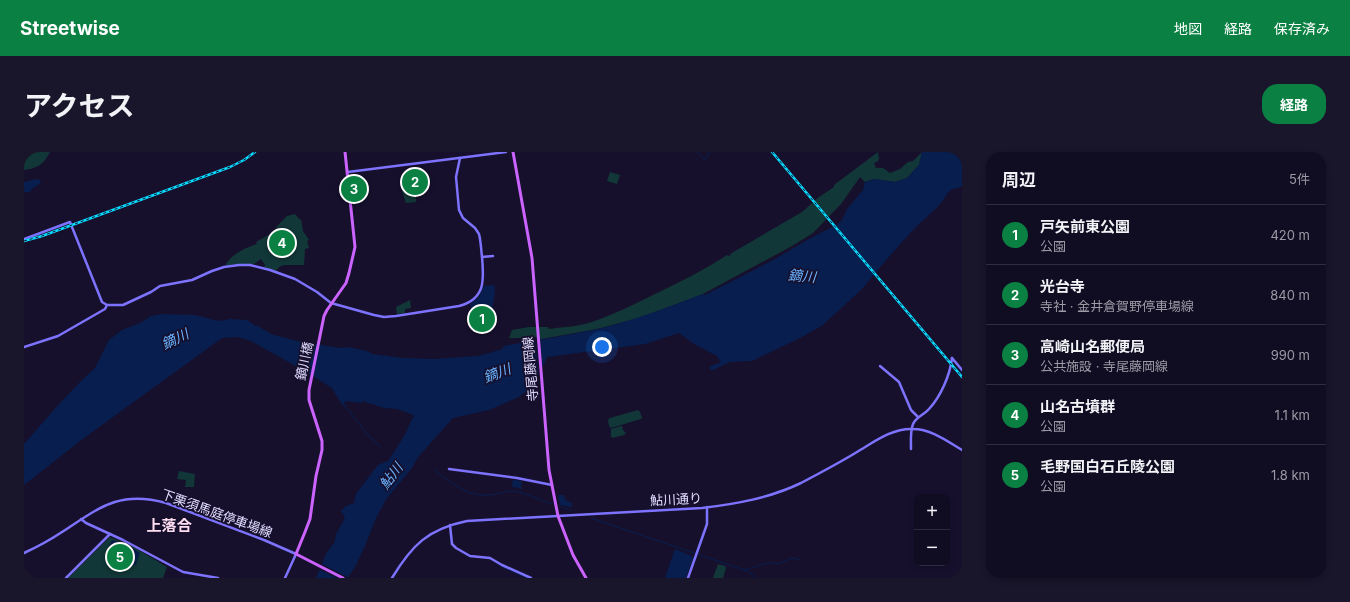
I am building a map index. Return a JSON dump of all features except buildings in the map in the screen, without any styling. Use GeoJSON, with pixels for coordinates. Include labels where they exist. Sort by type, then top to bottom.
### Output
{"type":"FeatureCollection","features":[{"type":"Feature","properties":{"kind":"main road"},"geometry":{"type":"LineString","coordinates":[[331,303],[348,277],[355,247],[345,152]]}},
{"type":"Feature","properties":{"kind":"main road","name":"寺尾藤岡線"},"geometry":{"type":"LineString","coordinates":[[513,152],[532,254],[536,323],[547,452],[552,485],[558,516],[573,555],[586,578]]}},
{"type":"Feature","properties":{"kind":"main road","name":"鏑川橋"},"geometry":{"type":"LineString","coordinates":[[297,555],[310,519],[316,476],[322,450],[322,441],[310,400],[309,389],[324,316],[331,303]]}},
{"type":"Feature","properties":{"kind":"main road"},"geometry":{"type":"LineString","coordinates":[[297,555],[343,578]]}},
{"type":"Feature","properties":{"kind":"street"},"geometry":{"type":"LineString","coordinates":[[348,172],[506,152]]}},
{"type":"Feature","properties":{"kind":"street"},"geometry":{"type":"LineString","coordinates":[[24,239],[70,222],[102,302],[107,305],[118,306],[127,304],[160,286],[192,280],[212,270],[239,265],[250,265],[295,279],[317,292],[331,303],[374,316],[384,317],[463,305],[475,298],[484,279],[479,234],[475,228],[463,218],[459,210],[456,182],[460,158]]}},
{"type":"Feature","properties":{"kind":"street"},"geometry":{"type":"LineString","coordinates":[[482,257],[493,256]]}},
{"type":"Feature","properties":{"kind":"street"},"geometry":{"type":"LineString","coordinates":[[24,347],[58,336],[105,309],[107,305]]}},
{"type":"Feature","properties":{"kind":"street"},"geometry":{"type":"LineString","coordinates":[[911,449],[912,429],[914,424],[918,417],[928,410],[935,402],[951,367],[952,358],[962,370]]}},
{"type":"Feature","properties":{"kind":"street"},"geometry":{"type":"LineString","coordinates":[[880,366],[899,382],[911,410],[918,417]]}},
{"type":"Feature","properties":{"kind":"street","name":"鮎川通り"},"geometry":{"type":"LineString","coordinates":[[392,578],[406,556],[416,545],[432,533],[450,525],[467,521],[707,507],[753,500],[788,489],[899,430],[926,430],[962,450]]}},
{"type":"Feature","properties":{"kind":"street"},"geometry":{"type":"LineString","coordinates":[[449,469],[517,478],[552,485]]}},
{"type":"Feature","properties":{"kind":"street","name":"下栗須馬庭停車場線"},"geometry":{"type":"LineString","coordinates":[[24,552],[53,538],[104,505],[133,498],[149,499],[166,503],[257,537],[297,555]]}},
{"type":"Feature","properties":{"kind":"street"},"geometry":{"type":"LineString","coordinates":[[688,578],[708,524],[707,507]]}},
{"type":"Feature","properties":{"kind":"street"},"geometry":{"type":"LineString","coordinates":[[81,519],[86,523],[183,572],[218,578]]}},
{"type":"Feature","properties":{"kind":"street"},"geometry":{"type":"LineString","coordinates":[[450,525],[452,544],[456,548],[470,556],[490,558],[531,578]]}},
{"type":"Feature","properties":{"kind":"street"},"geometry":{"type":"LineString","coordinates":[[66,578],[110,534]]}},
{"type":"Feature","properties":{"kind":"street"},"geometry":{"type":"LineString","coordinates":[[285,578],[297,555]]}},
{"type":"Feature","properties":{"kind":"green space"},"geometry":{"type":"Polygon","coordinates":[[[24,152],[50,152],[40,165],[24,170],[24,152]]]}},
{"type":"Feature","properties":{"kind":"green space"},"geometry":{"type":"Polygon","coordinates":[[[878,152],[879,159],[874,163],[876,168],[883,168],[890,173],[900,169],[908,162],[913,161],[922,152],[919,165],[907,178],[895,182],[874,179],[865,182],[860,177],[841,204],[813,233],[703,294],[639,318],[597,329],[536,340],[536,337],[509,338],[512,330],[529,327],[548,327],[549,329],[580,325],[594,321],[674,285],[727,255],[731,255],[730,254],[802,212],[819,197],[834,187],[834,185],[878,152]]]}},
{"type":"Feature","properties":{"kind":"green space"},"geometry":{"type":"Polygon","coordinates":[[[610,172],[620,175],[617,184],[607,181],[610,172]]]}},
{"type":"Feature","properties":{"kind":"green space"},"geometry":{"type":"Polygon","coordinates":[[[420,184],[422,184],[422,189],[416,189],[416,202],[406,203],[402,191],[417,188],[420,184]]]}},
{"type":"Feature","properties":{"kind":"green space"},"geometry":{"type":"Polygon","coordinates":[[[295,214],[300,220],[301,219],[303,231],[309,240],[307,241],[309,248],[305,249],[304,265],[284,265],[279,267],[276,271],[264,267],[265,265],[261,259],[254,264],[235,264],[225,266],[230,258],[238,252],[257,244],[256,242],[270,234],[277,232],[276,227],[287,216],[295,214]]]}},
{"type":"Feature","properties":{"kind":"green space"},"geometry":{"type":"Polygon","coordinates":[[[410,300],[411,308],[405,309],[405,313],[397,314],[396,307],[410,300]]]}},
{"type":"Feature","properties":{"kind":"green space"},"geometry":{"type":"Polygon","coordinates":[[[491,313],[490,321],[473,324],[472,317],[491,313]]]}},
{"type":"Feature","properties":{"kind":"green space"},"geometry":{"type":"Polygon","coordinates":[[[638,410],[642,418],[641,419],[611,428],[609,426],[608,420],[610,418],[638,410]]]}},
{"type":"Feature","properties":{"kind":"green space"},"geometry":{"type":"Polygon","coordinates":[[[621,426],[626,433],[624,435],[612,438],[611,429],[621,426]]]}},
{"type":"Feature","properties":{"kind":"green space"},"geometry":{"type":"Polygon","coordinates":[[[179,471],[195,474],[194,487],[185,487],[186,480],[177,479],[179,471]]]}},
{"type":"Feature","properties":{"kind":"green space"},"geometry":{"type":"Polygon","coordinates":[[[110,537],[132,546],[167,567],[163,578],[68,578],[110,537]]]}},
{"type":"Feature","properties":{"kind":"green space"},"geometry":{"type":"Polygon","coordinates":[[[718,564],[725,566],[726,568],[723,578],[713,578],[718,564]]]}},
{"type":"Feature","properties":{"kind":"water"},"geometry":{"type":"Polygon","coordinates":[[[922,152],[962,152],[962,186],[952,189],[948,193],[936,209],[908,235],[863,288],[823,325],[802,337],[752,361],[730,362],[713,370],[709,367],[721,362],[717,356],[694,344],[679,333],[645,344],[547,357],[537,378],[529,389],[519,397],[489,410],[453,418],[418,457],[412,468],[387,498],[376,518],[355,567],[348,578],[316,578],[326,554],[335,541],[336,534],[345,518],[341,511],[346,506],[354,503],[356,494],[378,465],[388,461],[405,434],[413,417],[415,416],[398,409],[384,408],[362,401],[361,403],[345,401],[345,407],[332,388],[251,341],[237,337],[222,338],[84,438],[24,485],[24,444],[60,403],[95,368],[109,340],[122,330],[140,323],[151,316],[163,314],[195,315],[218,321],[231,319],[246,320],[271,334],[297,341],[340,348],[348,347],[367,351],[372,354],[404,358],[434,359],[478,356],[503,349],[502,348],[504,346],[598,329],[651,313],[703,294],[705,295],[775,259],[838,224],[842,220],[847,209],[863,190],[865,182],[874,179],[895,182],[907,178],[919,165],[922,152]]]}},
{"type":"Feature","properties":{"kind":"water"},"geometry":{"type":"Polygon","coordinates":[[[37,179],[40,180],[41,183],[30,192],[24,192],[24,182],[37,179]]]}},
{"type":"Feature","properties":{"kind":"water"},"geometry":{"type":"Polygon","coordinates":[[[494,285],[495,290],[492,312],[473,317],[470,304],[478,298],[484,286],[494,285]]]}},
{"type":"Feature","properties":{"kind":"water"},"geometry":{"type":"Polygon","coordinates":[[[513,480],[522,481],[521,490],[519,488],[512,487],[513,480]]]}},
{"type":"Feature","properties":{"kind":"water"},"geometry":{"type":"Polygon","coordinates":[[[558,495],[564,495],[565,500],[572,503],[572,507],[560,505],[558,495]]]}},
{"type":"Feature","properties":{"kind":"water"},"geometry":{"type":"Polygon","coordinates":[[[112,540],[125,544],[140,553],[136,564],[133,566],[117,551],[109,546],[112,540]]]}},
{"type":"Feature","properties":{"kind":"water"},"geometry":{"type":"Polygon","coordinates":[[[675,549],[692,556],[693,558],[686,578],[665,578],[675,549]]]}},
{"type":"Feature","properties":{"kind":"pier"},"geometry":{"type":"Polygon","coordinates":[[[540,337],[543,371],[539,379],[535,338],[540,337]]]}},
{"type":"Feature","properties":{"kind":"pier"},"geometry":{"type":"Polygon","coordinates":[[[320,563],[349,578],[337,578],[318,569],[320,563]]]}},
{"type":"Feature","properties":{"kind":"waterway"},"geometry":{"type":"LineString","coordinates":[[697,152],[705,160],[710,152]]}},
{"type":"Feature","properties":{"kind":"waterway"},"geometry":{"type":"LineString","coordinates":[[345,406],[371,438],[381,447]]}},
{"type":"Feature","properties":{"kind":"waterway"},"geometry":{"type":"LineString","coordinates":[[434,470],[459,488],[473,494],[489,495],[514,491],[552,504]]}},
{"type":"Feature","properties":{"kind":"waterway"},"geometry":{"type":"LineString","coordinates":[[559,506],[572,511]]}},
{"type":"Feature","properties":{"kind":"waterway"},"geometry":{"type":"LineString","coordinates":[[591,518],[747,571],[756,578]]}},
{"type":"Feature","properties":{"kind":"waterway"},"geometry":{"type":"LineString","coordinates":[[744,570],[772,563],[779,564],[791,558],[801,560]]}},
{"type":"Feature","properties":{"kind":"waterway"},"geometry":{"type":"LineString","coordinates":[[498,565],[527,578]]}},
{"type":"Feature","properties":{"kind":"railway"},"geometry":{"type":"LineString","coordinates":[[24,241],[42,236],[230,167],[244,160],[255,152]]}},
{"type":"Feature","properties":{"kind":"railway"},"geometry":{"type":"LineString","coordinates":[[772,152],[962,377]]}},
{"type":"Feature","properties":{"kind":"place","name":"光台寺"},"geometry":{"type":"Point","coordinates":[415,182]}},
{"type":"Feature","properties":{"kind":"place","name":"高崎山名郵便局"},"geometry":{"type":"Point","coordinates":[354,189]}},
{"type":"Feature","properties":{"kind":"place","name":"山名古墳群"},"geometry":{"type":"Point","coordinates":[282,243]}},
{"type":"Feature","properties":{"kind":"place","name":"戸矢前東公園"},"geometry":{"type":"Point","coordinates":[482,319]}},
{"type":"Feature","properties":{"kind":"place","name":"毛野国白石丘陵公園"},"geometry":{"type":"Point","coordinates":[120,557]}},
{"type":"Feature","properties":{"kind":"district","name":"上落合"},"geometry":{"type":"Point","coordinates":[169,526]}},
{"type":"Feature","properties":{"kind":"water label","name":"鏑川"},"geometry":{"type":"Point","coordinates":[802,276]}},
{"type":"Feature","properties":{"kind":"water label","name":"鏑川"},"geometry":{"type":"Point","coordinates":[175,339]}},
{"type":"Feature","properties":{"kind":"water label","name":"鏑川"},"geometry":{"type":"Point","coordinates":[497,373]}},
{"type":"Feature","properties":{"kind":"water label","name":"鮎川"},"geometry":{"type":"Point","coordinates":[391,476]}}]}
